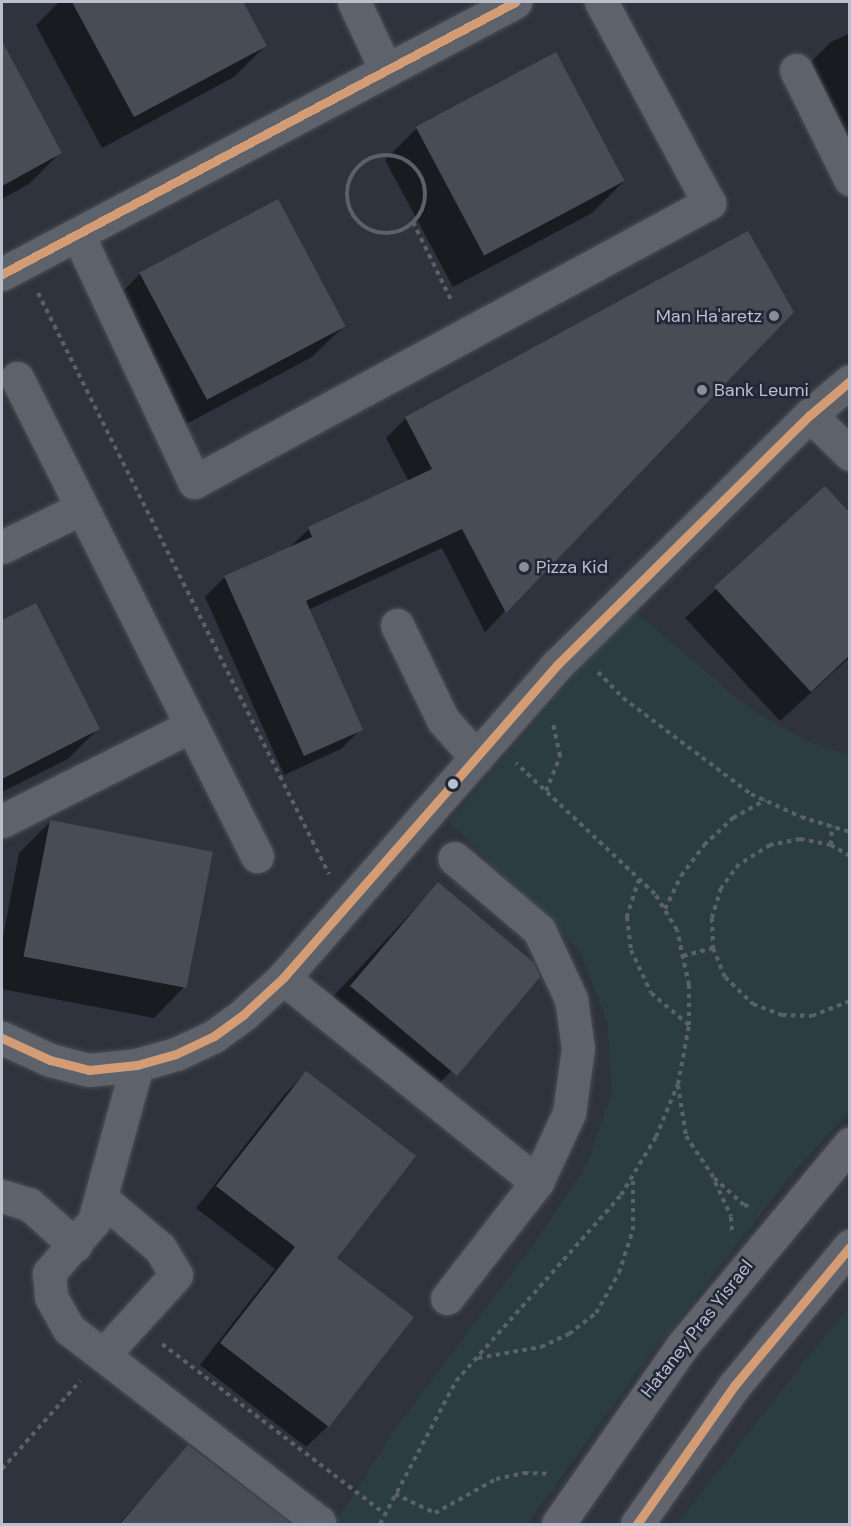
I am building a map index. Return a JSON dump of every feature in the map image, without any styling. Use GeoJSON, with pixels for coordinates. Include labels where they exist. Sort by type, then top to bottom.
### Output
{"type":"FeatureCollection","features":[{"type":"Feature","properties":{"kind":"main road","name":"Hataney Pras Yisrael"},"geometry":{"type":"LineString","coordinates":[[558,1524],[682,1346],[849,1144]]}},
{"type":"Feature","properties":{"kind":"main road"},"geometry":{"type":"LineString","coordinates":[[637,1524],[734,1386],[849,1246]]}},
{"type":"Feature","properties":{"kind":"street"},"geometry":{"type":"LineString","coordinates":[[354,2],[386,70]]}},
{"type":"Feature","properties":{"kind":"street"},"geometry":{"type":"LineString","coordinates":[[12,269],[515,2]]}},
{"type":"Feature","properties":{"kind":"street"},"geometry":{"type":"LineString","coordinates":[[78,235],[194,482],[710,203],[601,2]]}},
{"type":"Feature","properties":{"kind":"street"},"geometry":{"type":"LineString","coordinates":[[796,70],[849,179]]}},
{"type":"Feature","properties":{"kind":"street"},"geometry":{"type":"LineString","coordinates":[[16,378],[257,856]]}},
{"type":"Feature","properties":{"kind":"street"},"geometry":{"type":"LineString","coordinates":[[2,1038],[50,1060],[89,1070],[137,1065],[176,1054],[214,1036],[284,978],[534,690],[574,648],[810,415],[849,381]]}},
{"type":"Feature","properties":{"kind":"street"},"geometry":{"type":"LineString","coordinates":[[810,415],[849,454]]}},
{"type":"Feature","properties":{"kind":"street"},"geometry":{"type":"LineString","coordinates":[[2,547],[82,508]]}},
{"type":"Feature","properties":{"kind":"street"},"geometry":{"type":"LineString","coordinates":[[397,625],[443,720],[476,757]]}},
{"type":"Feature","properties":{"kind":"street"},"geometry":{"type":"LineString","coordinates":[[2,821],[191,726]]}},
{"type":"Feature","properties":{"kind":"street"},"geometry":{"type":"LineString","coordinates":[[447,1298],[537,1182],[569,1113],[578,1048],[571,999],[540,930],[454,858]]}},
{"type":"Feature","properties":{"kind":"street"},"geometry":{"type":"LineString","coordinates":[[284,978],[537,1182]]}},
{"type":"Feature","properties":{"kind":"street"},"geometry":{"type":"LineString","coordinates":[[137,1065],[94,1221],[49,1273],[51,1297],[69,1329],[319,1522],[317,1524]]}},
{"type":"Feature","properties":{"kind":"street"},"geometry":{"type":"LineString","coordinates":[[2,1196],[29,1204],[75,1245]]}},
{"type":"Feature","properties":{"kind":"street"},"geometry":{"type":"LineString","coordinates":[[101,1198],[160,1248],[176,1275],[102,1355]]}},
{"type":"Feature","properties":{"kind":"path"},"geometry":{"type":"LineString","coordinates":[[388,154],[413,165],[421,176],[425,198],[413,222],[402,229],[377,232],[355,218],[347,190],[359,166],[370,158],[388,154]]}},
{"type":"Feature","properties":{"kind":"path"},"geometry":{"type":"LineString","coordinates":[[413,222],[467,335]]}},
{"type":"Feature","properties":{"kind":"path"},"geometry":{"type":"LineString","coordinates":[[12,269],[345,907]]}},
{"type":"Feature","properties":{"kind":"path"},"geometry":{"type":"LineString","coordinates":[[574,648],[623,698],[751,794],[849,832]]}},
{"type":"Feature","properties":{"kind":"path"},"geometry":{"type":"LineString","coordinates":[[534,690],[555,727],[560,756],[546,791]]}},
{"type":"Feature","properties":{"kind":"path"},"geometry":{"type":"LineString","coordinates":[[664,910],[681,876],[704,845],[733,818],[765,800]]}},
{"type":"Feature","properties":{"kind":"path"},"geometry":{"type":"LineString","coordinates":[[831,845],[832,826]]}},
{"type":"Feature","properties":{"kind":"path"},"geometry":{"type":"LineString","coordinates":[[849,856],[831,845],[800,839],[770,845],[739,864],[718,898],[712,918],[713,948],[732,983],[753,1004],[782,1015],[812,1016],[849,1000]]}},
{"type":"Feature","properties":{"kind":"path"},"geometry":{"type":"LineString","coordinates":[[639,879],[627,917],[631,950],[651,993],[689,1025]]}},
{"type":"Feature","properties":{"kind":"path"},"geometry":{"type":"LineString","coordinates":[[683,956],[713,948]]}},
{"type":"Feature","properties":{"kind":"path"},"geometry":{"type":"LineString","coordinates":[[678,1084],[686,1136],[714,1178],[731,1217],[735,1280]]}},
{"type":"Feature","properties":{"kind":"path"},"geometry":{"type":"LineString","coordinates":[[478,1358],[541,1347],[569,1334],[596,1313],[618,1273],[633,1230],[633,1176]]}},
{"type":"Feature","properties":{"kind":"path"},"geometry":{"type":"LineString","coordinates":[[714,1178],[744,1205],[773,1213],[792,1211]]}},
{"type":"Feature","properties":{"kind":"path"},"geometry":{"type":"LineString","coordinates":[[133,1322],[385,1515]]}},
{"type":"Feature","properties":{"kind":"path"},"geometry":{"type":"LineString","coordinates":[[2,1469],[102,1355]]}},
{"type":"Feature","properties":{"kind":"path"},"geometry":{"type":"LineString","coordinates":[[395,1494],[435,1512],[496,1479],[524,1473],[545,1473],[583,1485]]}},
{"type":"Feature","properties":{"kind":"shaded area"},"geometry":{"type":"Polygon","coordinates":[[[632,609],[750,709],[811,743],[849,754],[849,1111],[788,1179],[638,1371],[527,1524],[334,1524],[397,1427],[531,1248],[586,1166],[612,1093],[607,1020],[580,952],[449,822],[632,609]]]}},
{"type":"Feature","properties":{"kind":"shaded area"},"geometry":{"type":"Polygon","coordinates":[[[849,1309],[849,1524],[677,1524],[816,1347],[849,1309]]]}},
{"type":"Feature","properties":{"kind":"building"},"geometry":{"type":"Polygon","coordinates":[[[72,2],[243,2],[267,46],[134,117],[72,2]]]}},
{"type":"Feature","properties":{"kind":"building"},"geometry":{"type":"Polygon","coordinates":[[[2,41],[62,153],[2,186],[2,41]]]}},
{"type":"Feature","properties":{"kind":"building"},"geometry":{"type":"Polygon","coordinates":[[[556,52],[625,181],[484,256],[416,127],[556,52]]]}},
{"type":"Feature","properties":{"kind":"building"},"geometry":{"type":"Polygon","coordinates":[[[278,199],[346,326],[207,400],[139,273],[278,199]]]}},
{"type":"Feature","properties":{"kind":"building"},"geometry":{"type":"Polygon","coordinates":[[[748,231],[794,312],[506,613],[462,529],[306,601],[363,730],[304,756],[224,576],[312,537],[308,527],[432,469],[405,417],[748,231]]]}},
{"type":"Feature","properties":{"kind":"building"},"geometry":{"type":"Polygon","coordinates":[[[825,486],[849,512],[849,656],[811,692],[714,587],[825,486]]]}},
{"type":"Feature","properties":{"kind":"building"},"geometry":{"type":"Polygon","coordinates":[[[36,603],[100,729],[2,779],[2,620],[36,603]]]}},
{"type":"Feature","properties":{"kind":"building"},"geometry":{"type":"Polygon","coordinates":[[[50,820],[213,852],[186,988],[23,956],[50,820]]]}},
{"type":"Feature","properties":{"kind":"building"},"geometry":{"type":"Polygon","coordinates":[[[438,882],[534,963],[540,977],[457,1076],[350,986],[438,882]]]}},
{"type":"Feature","properties":{"kind":"building"},"geometry":{"type":"Polygon","coordinates":[[[306,1071],[416,1156],[337,1258],[414,1317],[329,1427],[220,1343],[295,1247],[216,1186],[306,1071]]]}},
{"type":"Feature","properties":{"kind":"building"},"geometry":{"type":"Polygon","coordinates":[[[188,1445],[292,1524],[120,1524],[188,1445]]]}},
{"type":"Feature","properties":{"kind":"transit line"},"geometry":{"type":"LineString","coordinates":[[2,274],[515,2]]}},
{"type":"Feature","properties":{"kind":"transit line"},"geometry":{"type":"LineString","coordinates":[[2,1038],[50,1060],[89,1070],[137,1065],[176,1054],[214,1036],[244,1014],[283,978],[558,664],[810,415],[850,381]]}},
{"type":"Feature","properties":{"kind":"transit line"},"geometry":{"type":"LineString","coordinates":[[637,1524],[734,1386],[850,1247]]}},
{"type":"Feature","properties":{"kind":"place","name":"Man Ha'aretz"},"geometry":{"type":"Point","coordinates":[774,316]}},
{"type":"Feature","properties":{"kind":"place","name":"Bank Leumi"},"geometry":{"type":"Point","coordinates":[702,390]}},
{"type":"Feature","properties":{"kind":"place","name":"Pizza Kid"},"geometry":{"type":"Point","coordinates":[524,567]}}]}
